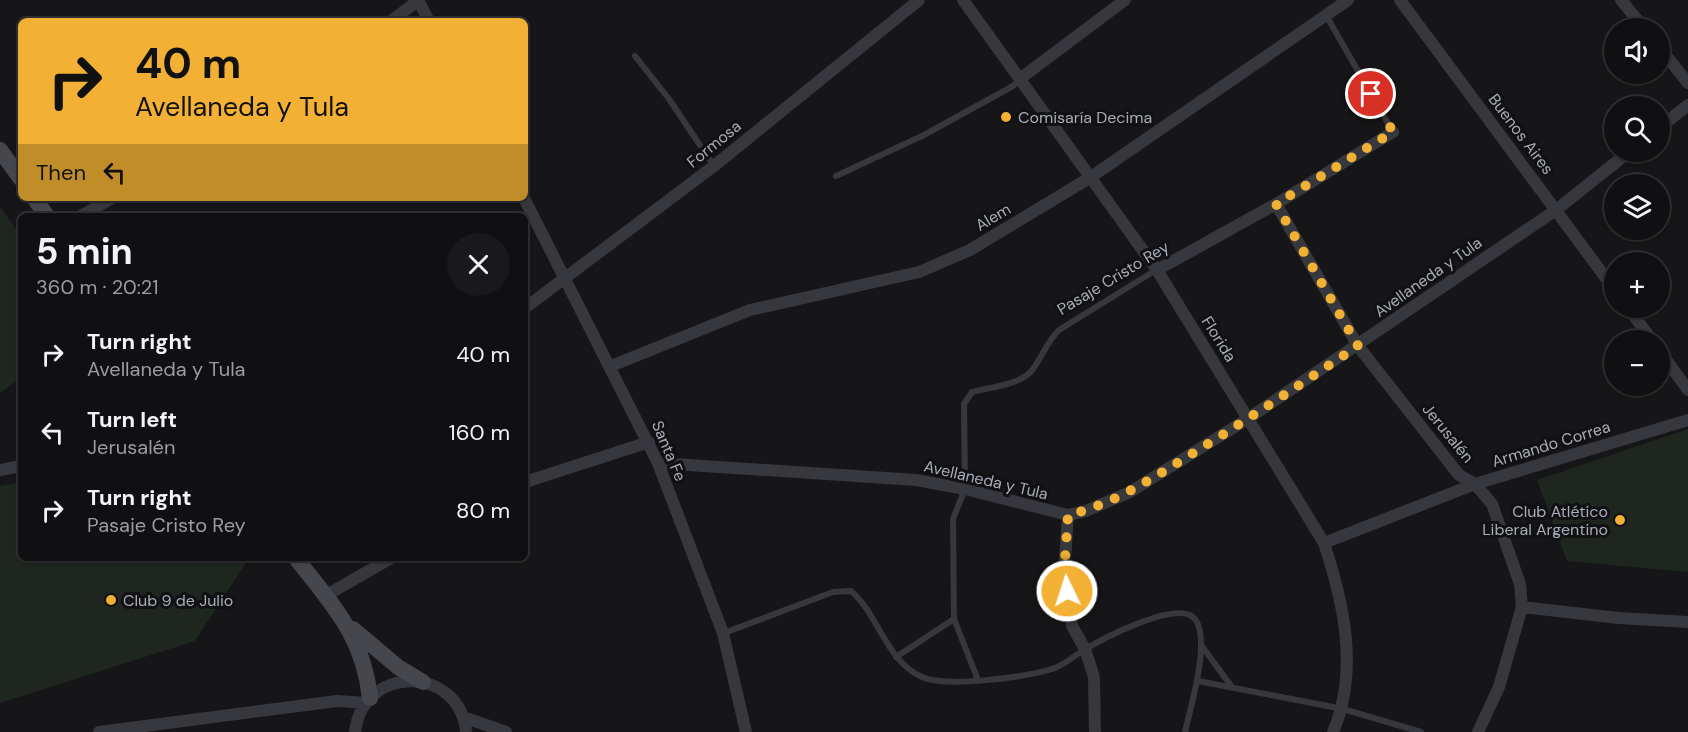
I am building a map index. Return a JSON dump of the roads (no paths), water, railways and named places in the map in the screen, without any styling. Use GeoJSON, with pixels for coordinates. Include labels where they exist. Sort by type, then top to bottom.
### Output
{"type":"FeatureCollection","features":[{"type":"Feature","properties":{"kind":"street"},"geometry":{"type":"LineString","coordinates":[[395,18],[418,0],[427,18]]}},
{"type":"Feature","properties":{"kind":"street","name":"Formosa"},"geometry":{"type":"LineString","coordinates":[[528,306],[567,279],[714,166],[919,0]]}},
{"type":"Feature","properties":{"kind":"street","name":"Florida"},"geometry":{"type":"LineString","coordinates":[[963,0],[1157,270],[1324,543],[1338,587],[1345,622],[1347,667],[1343,709],[1333,732]]}},
{"type":"Feature","properties":{"kind":"street"},"geometry":{"type":"LineString","coordinates":[[1021,78],[1125,0]]}},
{"type":"Feature","properties":{"kind":"street","name":"Alem"},"geometry":{"type":"LineString","coordinates":[[611,366],[750,310],[919,272],[970,250],[1091,177],[1327,17],[1348,0]]}},
{"type":"Feature","properties":{"kind":"street","name":"Buenos Aires"},"geometry":{"type":"LineString","coordinates":[[1400,0],[1604,275]]}},
{"type":"Feature","properties":{"kind":"street"},"geometry":{"type":"LineString","coordinates":[[1621,0],[1636,18]]}},
{"type":"Feature","properties":{"kind":"street"},"geometry":{"type":"LineString","coordinates":[[1670,61],[1688,83]]}},
{"type":"Feature","properties":{"kind":"street"},"geometry":{"type":"LineString","coordinates":[[1670,119],[1688,105]]}},
{"type":"Feature","properties":{"kind":"street","name":"Pasaje Cristo Rey"},"geometry":{"type":"LineString","coordinates":[[1157,270],[1276,204],[1393,132]]}},
{"type":"Feature","properties":{"kind":"street"},"geometry":{"type":"LineString","coordinates":[[0,150],[18,176]]}},
{"type":"Feature","properties":{"kind":"street","name":"Avellaneda y Tula"},"geometry":{"type":"LineString","coordinates":[[658,463],[916,480],[965,489],[1068,515],[1086,511],[1130,492],[1249,418],[1556,210],[1616,162]]}},
{"type":"Feature","properties":{"kind":"street"},"geometry":{"type":"LineString","coordinates":[[86,213],[107,201]]}},
{"type":"Feature","properties":{"kind":"street","name":"Santa Fe"},"geometry":{"type":"LineString","coordinates":[[526,201],[611,366],[658,463],[723,633],[746,732]]}},
{"type":"Feature","properties":{"kind":"street","name":"Jerusalén"},"geometry":{"type":"LineString","coordinates":[[1276,204],[1358,346],[1459,475],[1475,484],[1492,504],[1520,584],[1522,607],[1498,687],[1478,732]]}},
{"type":"Feature","properties":{"kind":"street"},"geometry":{"type":"LineString","coordinates":[[1670,365],[1688,390]]}},
{"type":"Feature","properties":{"kind":"street","name":"Armando Correa"},"geometry":{"type":"LineString","coordinates":[[1324,543],[1475,484],[1688,420]]}},
{"type":"Feature","properties":{"kind":"street"},"geometry":{"type":"LineString","coordinates":[[528,481],[649,442]]}},
{"type":"Feature","properties":{"kind":"street"},"geometry":{"type":"LineString","coordinates":[[0,470],[18,467]]}},
{"type":"Feature","properties":{"kind":"street"},"geometry":{"type":"LineString","coordinates":[[1068,515],[1064,574],[1072,626],[1085,649],[1094,677],[1095,732]]}},
{"type":"Feature","properties":{"kind":"street"},"geometry":{"type":"LineString","coordinates":[[298,561],[345,622],[363,656],[368,700]]}},
{"type":"Feature","properties":{"kind":"street"},"geometry":{"type":"LineString","coordinates":[[325,596],[386,561]]}},
{"type":"Feature","properties":{"kind":"street"},"geometry":{"type":"LineString","coordinates":[[1522,607],[1619,618],[1688,622]]}},
{"type":"Feature","properties":{"kind":"street"},"geometry":{"type":"LineString","coordinates":[[345,622],[383,656],[423,682],[447,694],[463,717],[466,732]]}},
{"type":"Feature","properties":{"kind":"street"},"geometry":{"type":"LineString","coordinates":[[355,732],[360,712],[368,700],[391,684],[407,680],[423,682]]}},
{"type":"Feature","properties":{"kind":"street"},"geometry":{"type":"LineString","coordinates":[[99,732],[337,701],[368,700]]}},
{"type":"Feature","properties":{"kind":"street"},"geometry":{"type":"LineString","coordinates":[[463,717],[506,732]]}},
{"type":"Feature","properties":{"kind":"lane","name":"Pasaje Cristo Rey"},"geometry":{"type":"LineString","coordinates":[[1327,17],[1393,132]]}},
{"type":"Feature","properties":{"kind":"lane"},"geometry":{"type":"LineString","coordinates":[[634,56],[669,99],[714,166]]}},
{"type":"Feature","properties":{"kind":"lane"},"geometry":{"type":"LineString","coordinates":[[836,176],[924,135],[1013,86],[1021,78]]}},
{"type":"Feature","properties":{"kind":"lane","name":"Pasaje Cristo Rey"},"geometry":{"type":"LineString","coordinates":[[978,680],[954,619],[953,519],[965,489],[964,404],[972,392],[1022,379],[1032,371],[1046,343],[1059,330],[1157,270]]}},
{"type":"Feature","properties":{"kind":"lane"},"geometry":{"type":"LineString","coordinates":[[723,633],[833,592],[851,591],[862,600],[896,657],[921,677],[942,683],[1054,669],[1119,631],[1174,613],[1184,613],[1194,618],[1201,644],[1198,681],[1185,732]]}},
{"type":"Feature","properties":{"kind":"lane"},"geometry":{"type":"LineString","coordinates":[[896,657],[954,619]]}},
{"type":"Feature","properties":{"kind":"lane"},"geometry":{"type":"LineString","coordinates":[[1201,644],[1232,687]]}},
{"type":"Feature","properties":{"kind":"lane"},"geometry":{"type":"LineString","coordinates":[[1198,681],[1343,709],[1421,732]]}},
{"type":"Feature","properties":{"kind":"place","name":"Comisaría Decima"},"geometry":{"type":"Point","coordinates":[1006,117]}},
{"type":"Feature","properties":{"kind":"place","name":"Club Atlético Liberal Argentino"},"geometry":{"type":"Point","coordinates":[1620,520]}},
{"type":"Feature","properties":{"kind":"place","name":"Club 9 de Julio"},"geometry":{"type":"Point","coordinates":[111,600]}}]}
